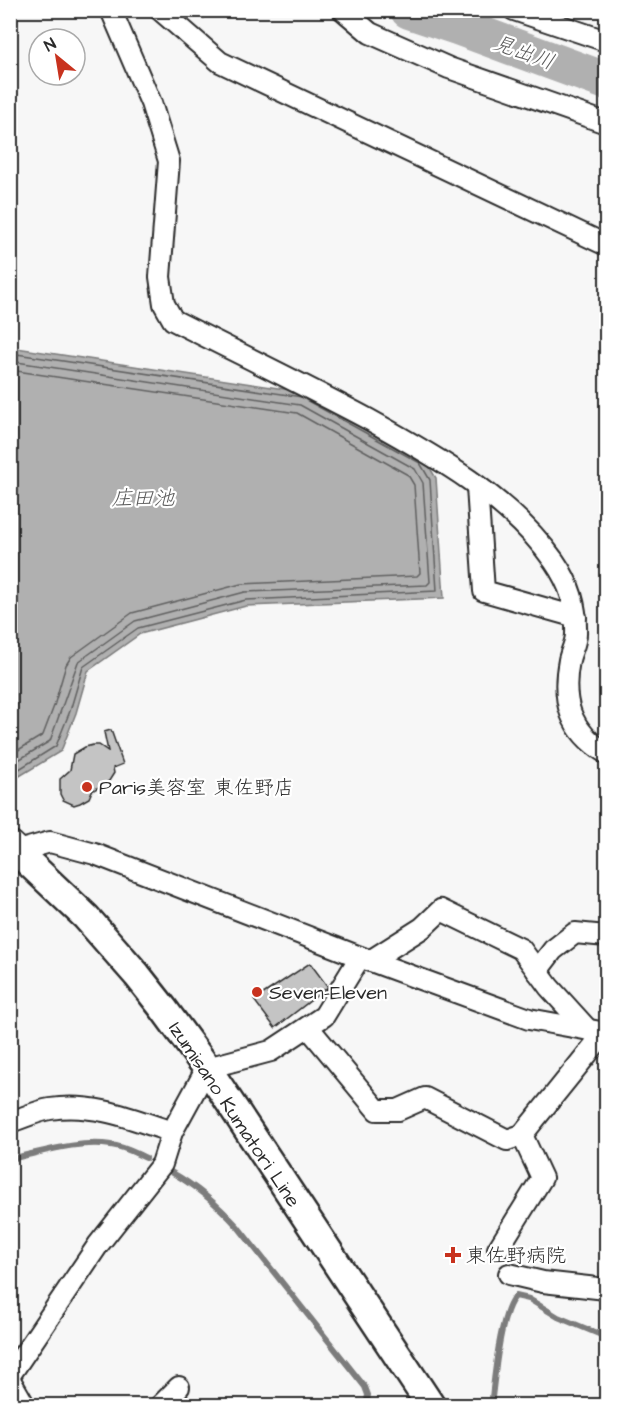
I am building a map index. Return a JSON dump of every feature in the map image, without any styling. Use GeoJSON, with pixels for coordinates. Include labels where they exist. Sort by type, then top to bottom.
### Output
{"type":"FeatureCollection","features":[{"type":"Feature","properties":{"kind":"main road","name":"Izumisano Kumatori Line"},"geometry":{"type":"LineString","coordinates":[[14,848],[86,917],[137,975],[207,1068],[431,1406]]}},
{"type":"Feature","properties":{"kind":"street"},"geometry":{"type":"LineString","coordinates":[[111,10],[151,104],[169,161],[160,278],[164,304],[173,320],[331,399],[427,452],[521,522],[554,561],[569,585],[576,608],[576,636],[569,661],[566,696],[576,726],[590,743],[606,753]]}},
{"type":"Feature","properties":{"kind":"street"},"geometry":{"type":"LineString","coordinates":[[160,10],[220,62],[606,245]]}},
{"type":"Feature","properties":{"kind":"street"},"geometry":{"type":"LineString","coordinates":[[343,10],[370,33],[449,69],[606,123]]}},
{"type":"Feature","properties":{"kind":"street"},"geometry":{"type":"LineString","coordinates":[[514,10],[606,41]]}},
{"type":"Feature","properties":{"kind":"street"},"geometry":{"type":"LineString","coordinates":[[477,487],[484,591],[576,616]]}},
{"type":"Feature","properties":{"kind":"street"},"geometry":{"type":"LineString","coordinates":[[14,848],[50,842],[96,854],[365,959],[529,1019],[600,1032]]}},
{"type":"Feature","properties":{"kind":"street"},"geometry":{"type":"LineString","coordinates":[[10,1376],[98,1245],[162,1164],[172,1132],[207,1068],[271,1051],[308,1027],[324,1016],[365,959],[422,928],[441,910],[521,949],[549,987],[600,1032]]}},
{"type":"Feature","properties":{"kind":"street"},"geometry":{"type":"LineString","coordinates":[[537,971],[553,950],[575,933],[606,936]]}},
{"type":"Feature","properties":{"kind":"street"},"geometry":{"type":"LineString","coordinates":[[308,1027],[377,1110],[398,1110],[425,1098],[507,1140],[522,1136],[600,1032]]}},
{"type":"Feature","properties":{"kind":"street"},"geometry":{"type":"LineString","coordinates":[[10,1122],[49,1109],[80,1107],[111,1111],[172,1132]]}},
{"type":"Feature","properties":{"kind":"street"},"geometry":{"type":"LineString","coordinates":[[498,1249],[542,1178],[522,1136]]}},
{"type":"Feature","properties":{"kind":"street"},"geometry":{"type":"LineString","coordinates":[[509,1274],[543,1282],[606,1289]]}},
{"type":"Feature","properties":{"kind":"street"},"geometry":{"type":"LineString","coordinates":[[10,1380],[25,1406]]}},
{"type":"Feature","properties":{"kind":"street"},"geometry":{"type":"LineString","coordinates":[[160,1406],[179,1387]]}},
{"type":"Feature","properties":{"kind":"water","name":"庄田池"},"geometry":{"type":"Polygon","coordinates":[[[10,347],[304,392],[424,458],[436,478],[444,598],[246,606],[140,634],[88,671],[76,713],[61,751],[18,777],[11,778],[10,347]]]}},
{"type":"Feature","properties":{"kind":"building"},"geometry":{"type":"Polygon","coordinates":[[[198,10],[214,10],[204,18],[198,10]]]}},
{"type":"Feature","properties":{"kind":"building"},"geometry":{"type":"Polygon","coordinates":[[[111,730],[123,764],[113,768],[114,773],[109,781],[92,791],[89,798],[74,805],[63,800],[60,794],[60,779],[70,770],[73,754],[93,745],[99,745],[108,751],[104,732],[111,730]]]}},
{"type":"Feature","properties":{"kind":"building"},"geometry":{"type":"Polygon","coordinates":[[[310,963],[328,987],[275,1028],[254,1000],[310,963]]]}},
{"type":"Feature","properties":{"kind":"waterway","name":"見出川"},"geometry":{"type":"LineString","coordinates":[[409,10],[606,81]]}},
{"type":"Feature","properties":{"kind":"waterway"},"geometry":{"type":"LineString","coordinates":[[10,1159],[60,1147],[86,1144],[120,1147],[146,1158]]}},
{"type":"Feature","properties":{"kind":"waterway"},"geometry":{"type":"LineString","coordinates":[[171,1172],[207,1197],[238,1227],[365,1387],[368,1395],[366,1406]]}},
{"type":"Feature","properties":{"kind":"waterway"},"geometry":{"type":"LineString","coordinates":[[491,1406],[502,1330],[510,1304],[516,1296],[529,1299],[558,1317],[606,1337]]}},
{"type":"Feature","properties":{"kind":"place","name":"Paris美容室 東佐野店"},"geometry":{"type":"Point","coordinates":[87,787]}},
{"type":"Feature","properties":{"kind":"place","name":"Seven-Eleven"},"geometry":{"type":"Point","coordinates":[257,992]}},
{"type":"Feature","properties":{"kind":"place","name":"東佐野病院"},"geometry":{"type":"Point","coordinates":[453,1255]}}]}
